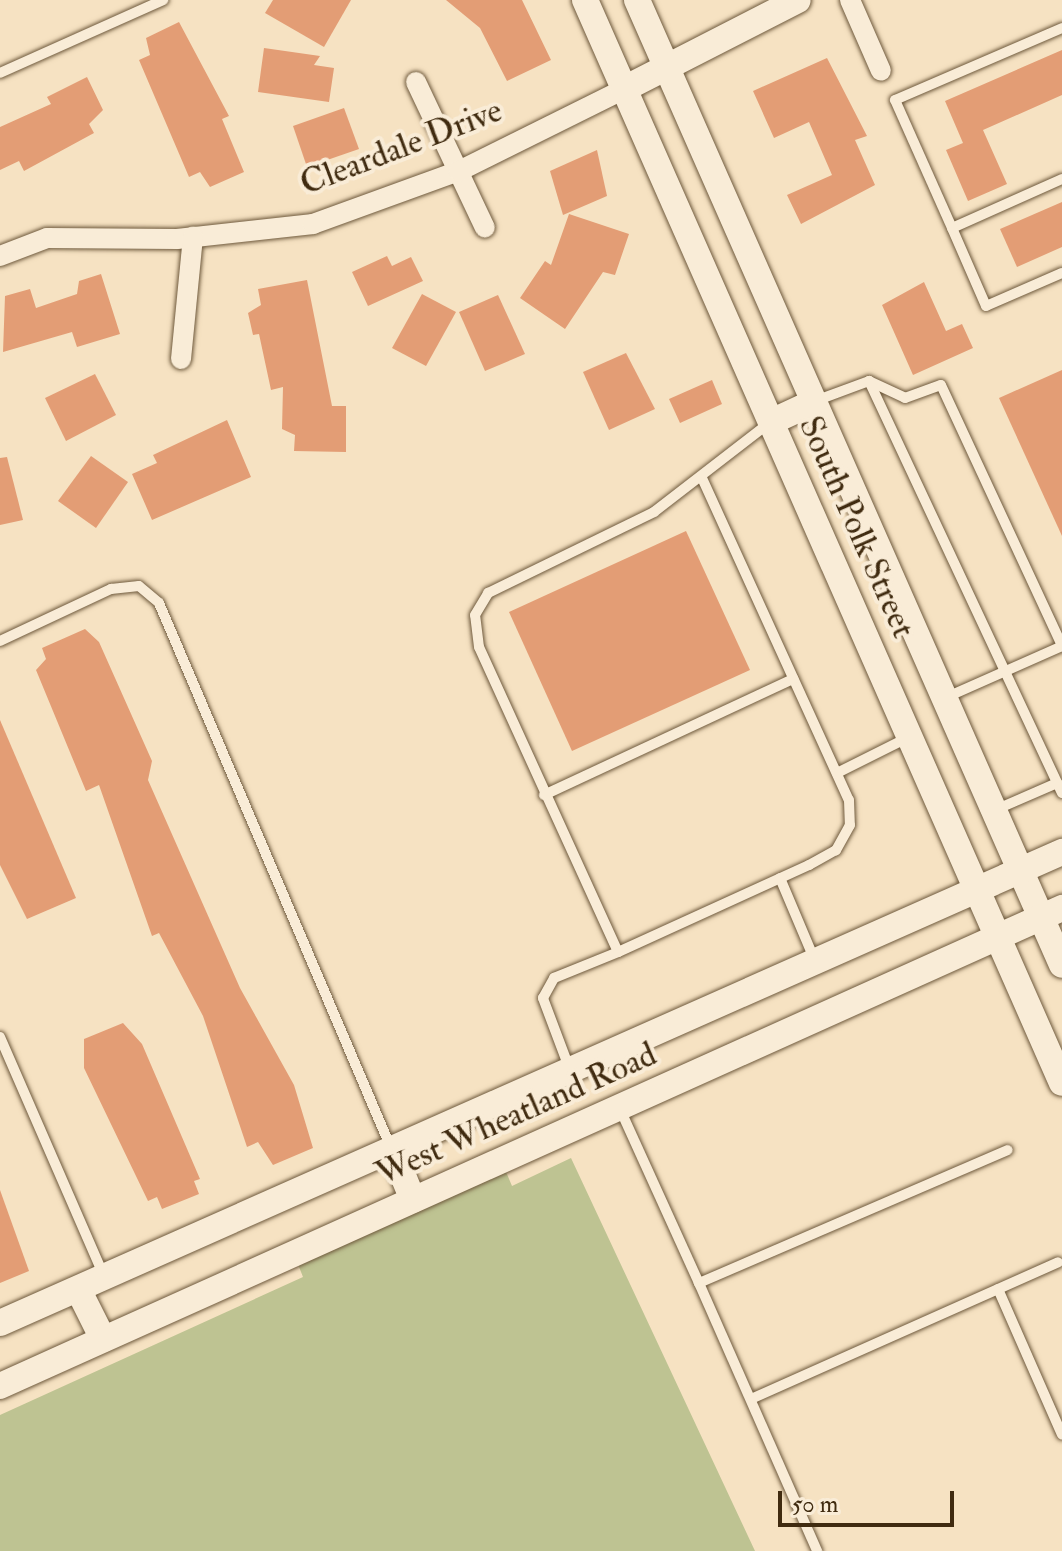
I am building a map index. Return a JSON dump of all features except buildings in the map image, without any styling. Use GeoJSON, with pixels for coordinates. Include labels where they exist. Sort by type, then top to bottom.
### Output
{"type":"FeatureCollection","features":[{"type":"Feature","properties":{"kind":"main road","name":"South Polk Street"},"geometry":{"type":"LineString","coordinates":[[585,0],[1062,1083]]}},
{"type":"Feature","properties":{"kind":"main road","name":"South Polk Street"},"geometry":{"type":"LineString","coordinates":[[637,0],[1020,871],[1051,913],[1062,965]]}},
{"type":"Feature","properties":{"kind":"main road","name":"Cleardale Drive"},"geometry":{"type":"LineString","coordinates":[[624,89],[798,0]]}},
{"type":"Feature","properties":{"kind":"main road"},"geometry":{"type":"LineString","coordinates":[[771,422],[814,402]]}},
{"type":"Feature","properties":{"kind":"main road","name":"West Wheatland Road"},"geometry":{"type":"LineString","coordinates":[[0,1323],[1062,852]]}},
{"type":"Feature","properties":{"kind":"main road","name":"West Wheatland Road"},"geometry":{"type":"LineString","coordinates":[[0,1386],[1051,913]]}},
{"type":"Feature","properties":{"kind":"main road"},"geometry":{"type":"LineString","coordinates":[[392,1149],[413,1200]]}},
{"type":"Feature","properties":{"kind":"main road"},"geometry":{"type":"LineString","coordinates":[[78,1289],[103,1339]]}},
{"type":"Feature","properties":{"kind":"street"},"geometry":{"type":"LineString","coordinates":[[850,0],[881,71]]}},
{"type":"Feature","properties":{"kind":"street"},"geometry":{"type":"LineString","coordinates":[[416,82],[485,228]]}},
{"type":"Feature","properties":{"kind":"street","name":"Cleardale Drive"},"geometry":{"type":"LineString","coordinates":[[0,256],[47,238],[193,237],[313,224],[459,171],[624,89]]}},
{"type":"Feature","properties":{"kind":"street"},"geometry":{"type":"LineString","coordinates":[[181,359],[193,237]]}},
{"type":"Feature","properties":{"kind":"lane"},"geometry":{"type":"LineString","coordinates":[[0,73],[163,0]]}},
{"type":"Feature","properties":{"kind":"lane"},"geometry":{"type":"LineString","coordinates":[[1062,28],[895,100],[986,306],[1062,273]]}},
{"type":"Feature","properties":{"kind":"lane"},"geometry":{"type":"LineString","coordinates":[[952,228],[1062,179]]}},
{"type":"Feature","properties":{"kind":"lane"},"geometry":{"type":"LineString","coordinates":[[814,402],[869,381],[905,398],[941,385],[1062,646],[944,699]]}},
{"type":"Feature","properties":{"kind":"lane"},"geometry":{"type":"LineString","coordinates":[[869,381],[1060,788],[994,811]]}},
{"type":"Feature","properties":{"kind":"lane"},"geometry":{"type":"LineString","coordinates":[[618,952],[479,647],[475,615],[488,593],[654,512],[771,422]]}},
{"type":"Feature","properties":{"kind":"lane"},"geometry":{"type":"LineString","coordinates":[[570,1070],[543,998],[554,978],[618,952],[836,850],[850,825],[837,773],[702,478]]}},
{"type":"Feature","properties":{"kind":"lane"},"geometry":{"type":"LineString","coordinates":[[0,641],[111,589],[139,586],[159,603],[392,1149]]}},
{"type":"Feature","properties":{"kind":"lane"},"geometry":{"type":"LineString","coordinates":[[544,795],[793,679]]}},
{"type":"Feature","properties":{"kind":"lane"},"geometry":{"type":"LineString","coordinates":[[837,773],[909,737]]}},
{"type":"Feature","properties":{"kind":"lane"},"geometry":{"type":"LineString","coordinates":[[780,878],[816,961]]}},
{"type":"Feature","properties":{"kind":"lane"},"geometry":{"type":"LineString","coordinates":[[0,1037],[105,1278]]}},
{"type":"Feature","properties":{"kind":"lane"},"geometry":{"type":"LineString","coordinates":[[620,1107],[817,1551]]}},
{"type":"Feature","properties":{"kind":"lane"},"geometry":{"type":"LineString","coordinates":[[699,1283],[1008,1150]]}},
{"type":"Feature","properties":{"kind":"lane"},"geometry":{"type":"LineString","coordinates":[[751,1399],[1058,1262]]}},
{"type":"Feature","properties":{"kind":"lane"},"geometry":{"type":"LineString","coordinates":[[998,1289],[1062,1435]]}},
{"type":"Feature","properties":{"kind":"green space"},"geometry":{"type":"Polygon","coordinates":[[[571,1158],[755,1551],[0,1551],[0,1415],[303,1277],[294,1254],[501,1160],[512,1186],[571,1158]]]}}]}
